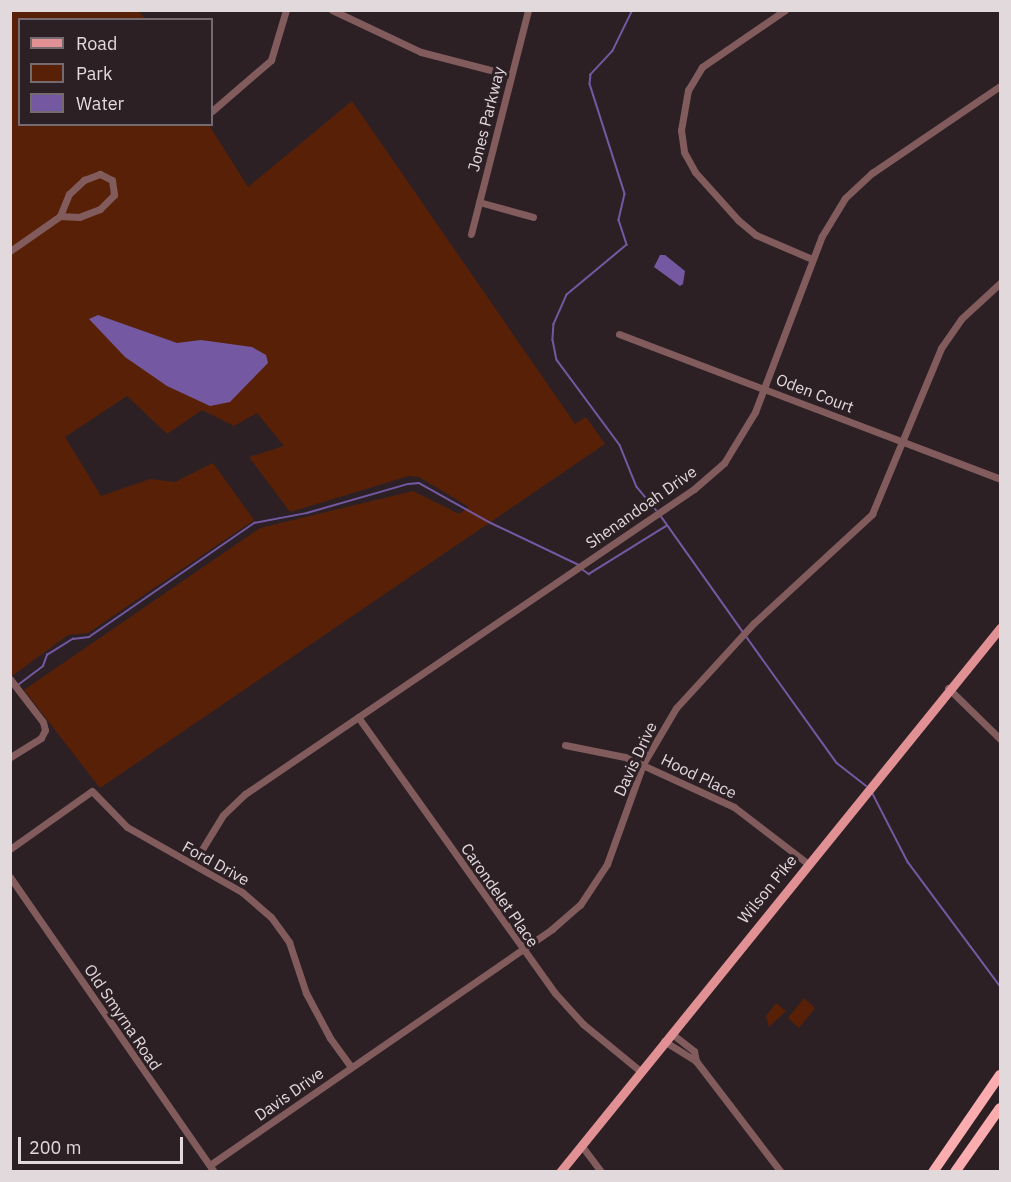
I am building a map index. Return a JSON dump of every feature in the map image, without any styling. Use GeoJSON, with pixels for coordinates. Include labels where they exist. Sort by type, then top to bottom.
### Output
{"type":"FeatureCollection","features":[{"type":"Feature","properties":{"kind":"highway"},"geometry":{"type":"LineString","coordinates":[[933,1172],[1000,1075]]}},
{"type":"Feature","properties":{"kind":"highway"},"geometry":{"type":"LineString","coordinates":[[955,1172],[1000,1108]]}},
{"type":"Feature","properties":{"kind":"main road","name":"Wilson Pike"},"geometry":{"type":"LineString","coordinates":[[560,1172],[948,688],[1000,628]]}},
{"type":"Feature","properties":{"kind":"street"},"geometry":{"type":"LineString","coordinates":[[213,110],[271,60],[286,10]]}},
{"type":"Feature","properties":{"kind":"street"},"geometry":{"type":"LineString","coordinates":[[332,10],[341,12],[421,52],[510,75]]}},
{"type":"Feature","properties":{"kind":"street","name":"Jones Parkway"},"geometry":{"type":"LineString","coordinates":[[471,234],[528,10]]}},
{"type":"Feature","properties":{"kind":"street"},"geometry":{"type":"LineString","coordinates":[[785,10],[702,68],[688,90],[681,130],[684,152],[695,172],[738,220],[756,235],[812,259]]}},
{"type":"Feature","properties":{"kind":"street","name":"Shenandoah Drive"},"geometry":{"type":"LineString","coordinates":[[193,864],[231,805],[658,513],[724,463],[745,433],[765,388],[812,259],[836,212],[856,186],[1000,86]]}},
{"type":"Feature","properties":{"kind":"street"},"geometry":{"type":"LineString","coordinates":[[10,251],[60,216],[69,194],[84,180],[100,174],[112,180],[114,195],[100,208],[79,217],[60,216]]}},
{"type":"Feature","properties":{"kind":"street"},"geometry":{"type":"LineString","coordinates":[[479,202],[533,217]]}},
{"type":"Feature","properties":{"kind":"street","name":"Davis Drive"},"geometry":{"type":"LineString","coordinates":[[212,1168],[351,1067],[566,918],[591,891],[607,864],[643,764],[689,690],[743,633],[872,514],[949,335],[974,305],[1000,283]]}},
{"type":"Feature","properties":{"kind":"street","name":"Oden Court"},"geometry":{"type":"LineString","coordinates":[[619,334],[765,388],[1000,480]]}},
{"type":"Feature","properties":{"kind":"street"},"geometry":{"type":"LineString","coordinates":[[10,757],[41,738],[43,722],[14,684]]}},
{"type":"Feature","properties":{"kind":"street"},"geometry":{"type":"LineString","coordinates":[[948,688],[1000,739]]}},
{"type":"Feature","properties":{"kind":"street","name":"Carondelet Place"},"geometry":{"type":"LineString","coordinates":[[358,717],[522,949],[573,1014],[640,1071]]}},
{"type":"Feature","properties":{"kind":"street","name":"Hood Place"},"geometry":{"type":"LineString","coordinates":[[565,745],[608,751],[643,764],[734,807],[807,863]]}},
{"type":"Feature","properties":{"kind":"street","name":"Ford Drive"},"geometry":{"type":"LineString","coordinates":[[10,849],[92,791],[127,827],[242,892],[271,917],[289,942],[306,993],[351,1067]]}},
{"type":"Feature","properties":{"kind":"street","name":"Old Smyrna Road"},"geometry":{"type":"LineString","coordinates":[[10,877],[212,1168]]}},
{"type":"Feature","properties":{"kind":"street"},"geometry":{"type":"LineString","coordinates":[[668,1037],[693,1049],[696,1061],[781,1172]]}},
{"type":"Feature","properties":{"kind":"street"},"geometry":{"type":"LineString","coordinates":[[580,1145],[602,1172]]}},
{"type":"Feature","properties":{"kind":"green space"},"geometry":{"type":"Polygon","coordinates":[[[11,11],[139,11],[144,18],[18,18],[18,126],[210,126],[248,187],[352,101],[575,424],[586,417],[605,444],[100,788],[24,690],[260,528],[413,491],[459,514],[469,507],[419,477],[409,476],[290,512],[249,457],[284,446],[257,413],[234,426],[202,410],[167,434],[127,396],[65,437],[101,496],[150,479],[175,482],[213,463],[254,520],[88,633],[68,635],[12,676],[11,11]]]}},
{"type":"Feature","properties":{"kind":"green space"},"geometry":{"type":"Polygon","coordinates":[[[804,998],[815,1008],[799,1028],[788,1018],[804,998]]]}},
{"type":"Feature","properties":{"kind":"green space"},"geometry":{"type":"Polygon","coordinates":[[[776,1003],[786,1011],[769,1027],[766,1016],[776,1003]]]}},
{"type":"Feature","properties":{"kind":"water"},"geometry":{"type":"Polygon","coordinates":[[[660,255],[665,255],[685,271],[683,284],[680,286],[654,267],[660,255]]]}},
{"type":"Feature","properties":{"kind":"water"},"geometry":{"type":"Polygon","coordinates":[[[98,315],[177,343],[201,340],[252,347],[266,355],[268,363],[230,402],[210,406],[167,386],[125,357],[89,319],[98,315]]]}},
{"type":"Feature","properties":{"kind":"waterway"},"geometry":{"type":"LineString","coordinates":[[633,10],[613,51],[591,75],[590,84],[625,194],[619,220],[627,245],[567,295],[554,324],[553,340],[557,360],[620,445],[637,487],[656,510]]}},
{"type":"Feature","properties":{"kind":"waterway"},"geometry":{"type":"LineString","coordinates":[[18,685],[43,666],[47,655],[73,639],[89,637],[254,523],[307,513],[408,484],[419,483],[489,522],[579,565]]}},
{"type":"Feature","properties":{"kind":"waterway"},"geometry":{"type":"LineString","coordinates":[[661,516],[743,632]]}},
{"type":"Feature","properties":{"kind":"waterway"},"geometry":{"type":"LineString","coordinates":[[582,569],[589,574],[666,526]]}},
{"type":"Feature","properties":{"kind":"waterway"},"geometry":{"type":"LineString","coordinates":[[746,636],[837,763],[866,786]]}},
{"type":"Feature","properties":{"kind":"waterway"},"geometry":{"type":"LineString","coordinates":[[872,792],[908,862],[1000,986]]}}]}
